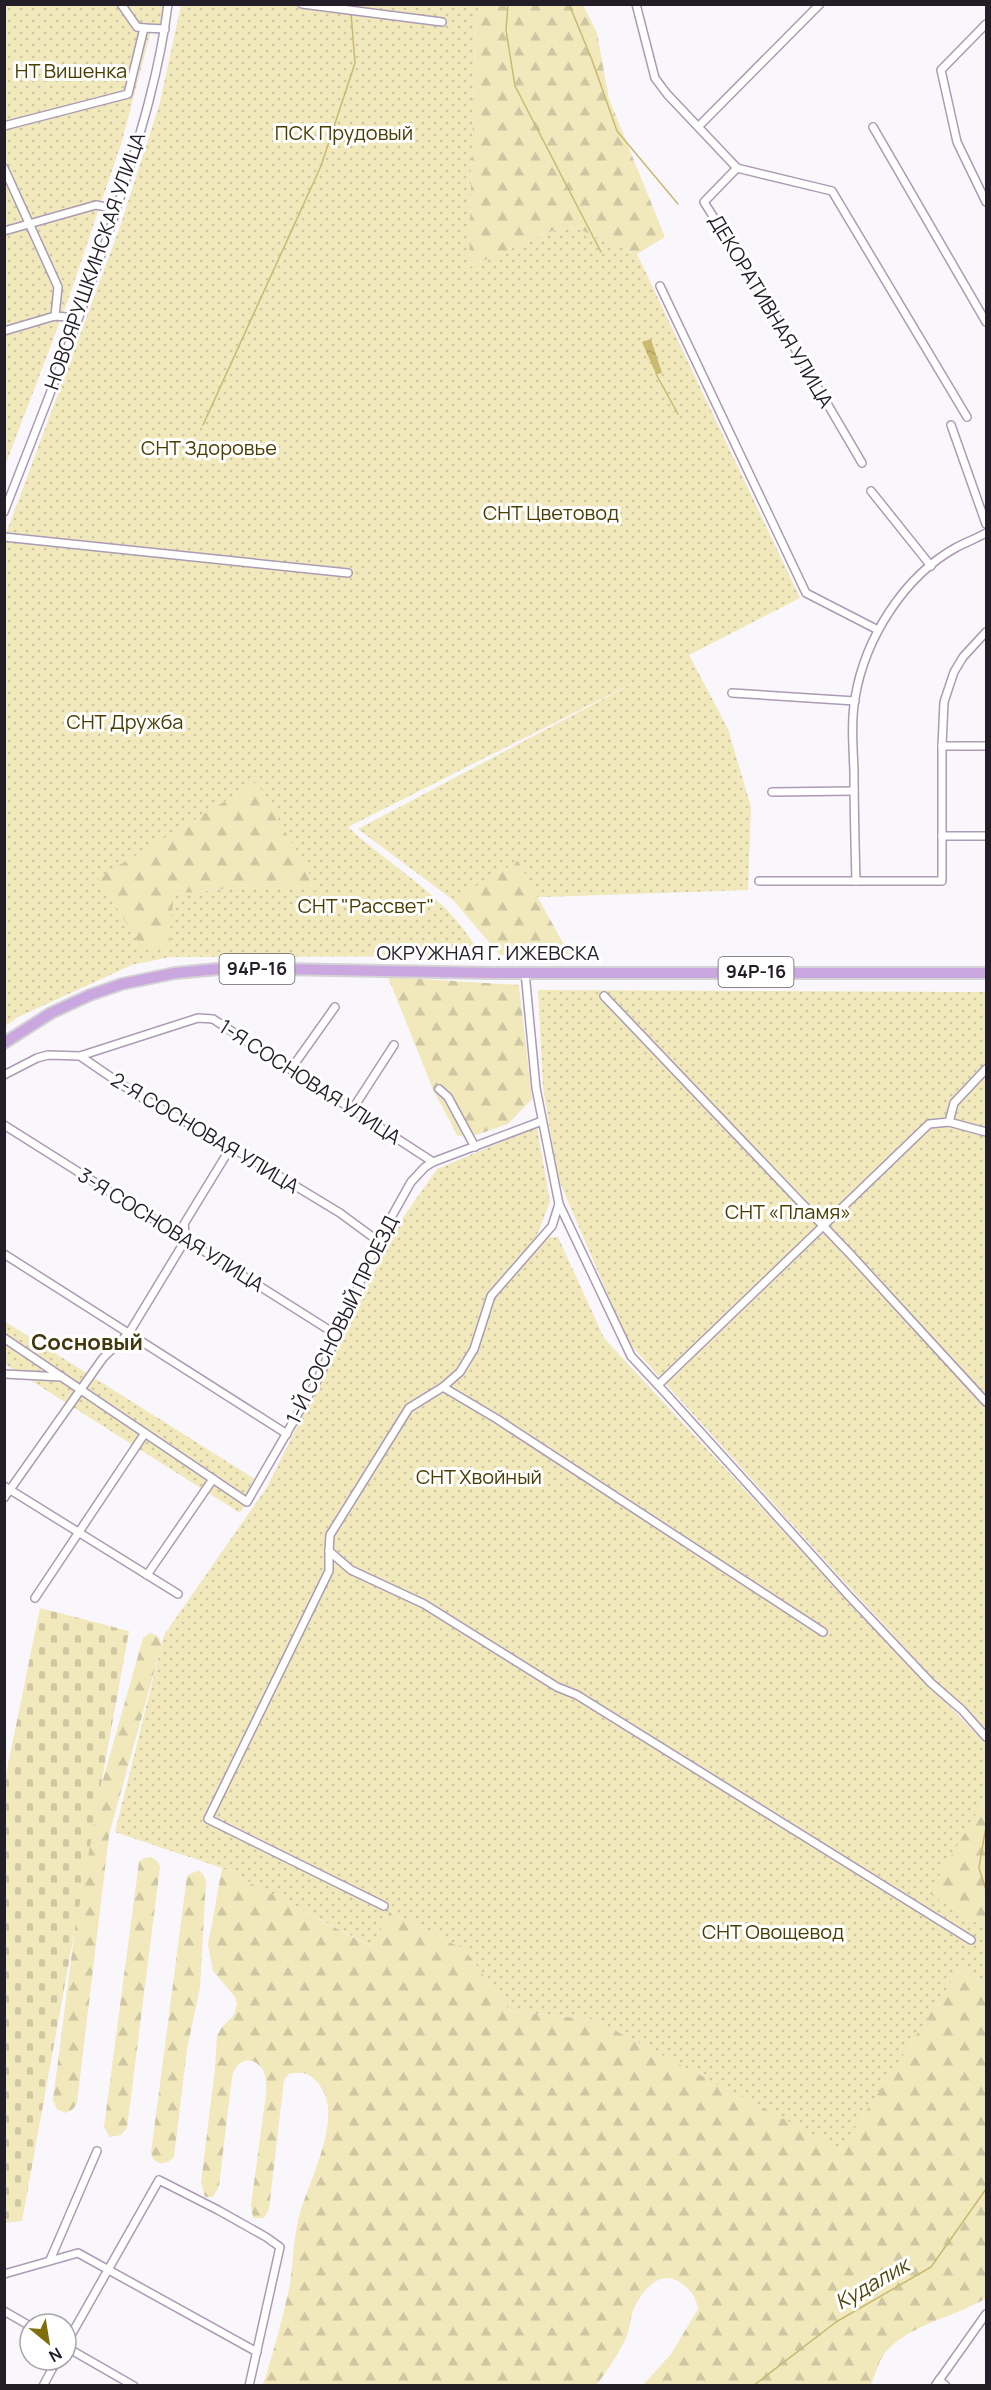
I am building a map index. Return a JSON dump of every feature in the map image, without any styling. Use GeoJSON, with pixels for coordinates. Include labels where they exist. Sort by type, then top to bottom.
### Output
{"type":"FeatureCollection","features":[{"type":"Feature","properties":{"kind":"main road","name":"ОКРУЖНАЯ Г. ИЖЕВСКА"},"geometry":{"type":"LineString","coordinates":[[4,1043],[51,1013],[90,995],[122,984],[175,973],[229,968],[525,972],[987,973]]}},
{"type":"Feature","properties":{"kind":"street"},"geometry":{"type":"LineString","coordinates":[[121,4],[137,27],[165,29]]}},
{"type":"Feature","properties":{"kind":"street","name":"НОВОЯРУШКИНСКАЯ УЛИЦА"},"geometry":{"type":"LineString","coordinates":[[4,512],[78,318],[141,132],[165,29],[168,4]]}},
{"type":"Feature","properties":{"kind":"street"},"geometry":{"type":"LineString","coordinates":[[302,4],[442,22]]}},
{"type":"Feature","properties":{"kind":"street"},"geometry":{"type":"LineString","coordinates":[[636,4],[655,78],[667,94],[737,168],[832,192],[967,417]]}},
{"type":"Feature","properties":{"kind":"street"},"geometry":{"type":"LineString","coordinates":[[699,126],[820,4]]}},
{"type":"Feature","properties":{"kind":"street"},"geometry":{"type":"LineString","coordinates":[[987,24],[941,70],[957,142],[987,202]]}},
{"type":"Feature","properties":{"kind":"street"},"geometry":{"type":"LineString","coordinates":[[4,126],[128,94],[144,28]]}},
{"type":"Feature","properties":{"kind":"street"},"geometry":{"type":"LineString","coordinates":[[873,127],[987,322]]}},
{"type":"Feature","properties":{"kind":"street"},"geometry":{"type":"LineString","coordinates":[[4,168],[58,287],[55,316]]}},
{"type":"Feature","properties":{"kind":"street","name":"ДЕКОРАТИВНАЯ УЛИЦА"},"geometry":{"type":"LineString","coordinates":[[737,168],[704,202],[777,318],[861,463]]}},
{"type":"Feature","properties":{"kind":"street"},"geometry":{"type":"LineString","coordinates":[[4,231],[96,205],[116,209]]}},
{"type":"Feature","properties":{"kind":"street"},"geometry":{"type":"LineString","coordinates":[[660,286],[806,593],[878,630]]}},
{"type":"Feature","properties":{"kind":"street"},"geometry":{"type":"LineString","coordinates":[[4,331],[55,316],[78,318]]}},
{"type":"Feature","properties":{"kind":"street"},"geometry":{"type":"LineString","coordinates":[[951,425],[987,524]]}},
{"type":"Feature","properties":{"kind":"street"},"geometry":{"type":"LineString","coordinates":[[871,491],[931,566]]}},
{"type":"Feature","properties":{"kind":"street"},"geometry":{"type":"LineString","coordinates":[[856,881],[855,701],[863,664],[878,630],[900,597],[931,566],[956,547],[987,533]]}},
{"type":"Feature","properties":{"kind":"street"},"geometry":{"type":"LineString","coordinates":[[4,537],[348,573]]}},
{"type":"Feature","properties":{"kind":"street"},"geometry":{"type":"LineString","coordinates":[[759,881],[942,881],[944,702],[948,686],[963,657],[987,632]]}},
{"type":"Feature","properties":{"kind":"street"},"geometry":{"type":"LineString","coordinates":[[732,693],[855,701]]}},
{"type":"Feature","properties":{"kind":"street"},"geometry":{"type":"LineString","coordinates":[[942,746],[987,746]]}},
{"type":"Feature","properties":{"kind":"street"},"geometry":{"type":"LineString","coordinates":[[772,792],[854,791]]}},
{"type":"Feature","properties":{"kind":"street"},"geometry":{"type":"LineString","coordinates":[[942,836],[987,836]]}},
{"type":"Feature","properties":{"kind":"street"},"geometry":{"type":"LineString","coordinates":[[525,972],[536,1088],[560,1204],[631,1356],[848,1595],[931,1683],[962,1710],[987,1737]]}},
{"type":"Feature","properties":{"kind":"street"},"geometry":{"type":"LineString","coordinates":[[604,996],[987,1402]]}},
{"type":"Feature","properties":{"kind":"street"},"geometry":{"type":"LineString","coordinates":[[291,1070],[335,1007]]}},
{"type":"Feature","properties":{"kind":"street","name":"1-Я СОСНОВАЯ УЛИЦА"},"geometry":{"type":"LineString","coordinates":[[80,1056],[205,1018],[221,1022],[433,1162]]}},
{"type":"Feature","properties":{"kind":"street"},"geometry":{"type":"LineString","coordinates":[[352,1110],[394,1045]]}},
{"type":"Feature","properties":{"kind":"street"},"geometry":{"type":"LineString","coordinates":[[4,1075],[24,1063],[48,1055],[80,1056]]}},
{"type":"Feature","properties":{"kind":"street","name":"2-Я СОСНОВАЯ УЛИЦА"},"geometry":{"type":"LineString","coordinates":[[80,1056],[137,1095],[231,1147],[340,1213],[378,1241]]}},
{"type":"Feature","properties":{"kind":"street"},"geometry":{"type":"LineString","coordinates":[[949,1122],[954,1103],[987,1069]]}},
{"type":"Feature","properties":{"kind":"street"},"geometry":{"type":"LineString","coordinates":[[439,1089],[448,1097],[475,1147]]}},
{"type":"Feature","properties":{"kind":"street"},"geometry":{"type":"LineString","coordinates":[[433,1162],[542,1121]]}},
{"type":"Feature","properties":{"kind":"street"},"geometry":{"type":"LineString","coordinates":[[658,1385],[928,1124],[949,1122],[987,1132]]}},
{"type":"Feature","properties":{"kind":"street","name":"3-Я СОСНОВАЯ УЛИЦА"},"geometry":{"type":"LineString","coordinates":[[4,1125],[337,1335]]}},
{"type":"Feature","properties":{"kind":"street"},"geometry":{"type":"LineString","coordinates":[[4,1498],[7,1487],[103,1358],[129,1334],[186,1239],[184,1224],[231,1147]]}},
{"type":"Feature","properties":{"kind":"street","name":"1-Й СОСНОВЫЙ ПРОЕЗД"},"geometry":{"type":"LineString","coordinates":[[213,1479],[247,1502],[318,1379],[378,1241],[411,1182],[433,1162]]}},
{"type":"Feature","properties":{"kind":"street"},"geometry":{"type":"LineString","coordinates":[[384,1906],[208,1819],[329,1571],[330,1534],[409,1408],[460,1372],[474,1349],[491,1296],[552,1226],[560,1204]]}},
{"type":"Feature","properties":{"kind":"street"},"geometry":{"type":"LineString","coordinates":[[4,1254],[287,1434]]}},
{"type":"Feature","properties":{"kind":"street"},"geometry":{"type":"LineString","coordinates":[[4,1338],[213,1479],[147,1575]]}},
{"type":"Feature","properties":{"kind":"street"},"geometry":{"type":"LineString","coordinates":[[4,1374],[62,1377]]}},
{"type":"Feature","properties":{"kind":"street"},"geometry":{"type":"LineString","coordinates":[[443,1386],[823,1632]]}},
{"type":"Feature","properties":{"kind":"street"},"geometry":{"type":"LineString","coordinates":[[35,1598],[145,1433]]}},
{"type":"Feature","properties":{"kind":"street"},"geometry":{"type":"LineString","coordinates":[[7,1487],[178,1594]]}},
{"type":"Feature","properties":{"kind":"street"},"geometry":{"type":"LineString","coordinates":[[329,1551],[351,1570],[424,1604],[557,1687],[577,1695],[971,1940]]}},
{"type":"Feature","properties":{"kind":"street"},"geometry":{"type":"LineString","coordinates":[[50,2260],[97,2151]]}},
{"type":"Feature","properties":{"kind":"street"},"geometry":{"type":"LineString","coordinates":[[78,2324],[159,2180],[228,2215],[280,2247],[249,2385]]}},
{"type":"Feature","properties":{"kind":"street"},"geometry":{"type":"LineString","coordinates":[[4,2274],[78,2253],[257,2352]]}},
{"type":"Feature","properties":{"kind":"street"},"geometry":{"type":"LineString","coordinates":[[4,2311],[18,2319]]}},
{"type":"Feature","properties":{"kind":"street"},"geometry":{"type":"LineString","coordinates":[[946,2385],[937,2383],[987,2314]]}},
{"type":"Feature","properties":{"kind":"street"},"geometry":{"type":"LineString","coordinates":[[78,2353],[134,2385]]}},
{"type":"Feature","properties":{"kind":"green space","name":"НТ Вишенка"},"geometry":{"type":"Polygon","coordinates":[[[5,5],[164,5],[160,25],[152,27],[122,141],[67,303],[5,466],[5,5]]]}},
{"type":"Feature","properties":{"kind":"green space"},"geometry":{"type":"Polygon","coordinates":[[[181,5],[479,5],[475,27],[469,267],[552,231],[576,228],[637,254],[800,598],[689,655],[728,729],[751,807],[748,890],[453,900],[358,829],[643,678],[348,827],[438,901],[454,917],[480,956],[170,957],[132,965],[18,1017],[5,1026],[4,539],[120,227],[160,102],[181,5]],[[256,782],[174,894],[268,885],[318,890],[256,782]]]}},
{"type":"Feature","properties":{"kind":"green space"},"geometry":{"type":"Polygon","coordinates":[[[479,5],[583,5],[597,33],[609,99],[665,237],[637,254],[576,228],[552,231],[469,267],[475,27],[479,5]]]}},
{"type":"Feature","properties":{"kind":"green space"},"geometry":{"type":"Polygon","coordinates":[[[257,782],[319,891],[268,885],[174,894],[168,947],[142,948],[98,878],[257,782]]]}},
{"type":"Feature","properties":{"kind":"green space"},"geometry":{"type":"Polygon","coordinates":[[[518,861],[569,954],[500,955],[453,900],[518,861]]]}},
{"type":"Feature","properties":{"kind":"green space"},"geometry":{"type":"Polygon","coordinates":[[[388,977],[519,985],[532,1099],[508,1124],[476,1135],[458,1136],[434,1092],[388,977]]]}},
{"type":"Feature","properties":{"kind":"green space","name":"СНТ «Пламя»"},"geometry":{"type":"Polygon","coordinates":[[[538,990],[986,992],[986,1740],[966,1714],[628,1342],[558,1178],[543,1088],[538,990]]]}},
{"type":"Feature","properties":{"kind":"green space"},"geometry":{"type":"Polygon","coordinates":[[[537,1127],[550,1202],[536,1238],[558,1237],[604,1338],[848,1601],[986,1744],[986,1797],[930,1893],[986,1929],[986,1985],[962,1966],[841,2150],[595,2020],[510,2011],[465,1950],[390,1911],[373,1947],[222,1868],[115,1832],[164,1635],[267,1487],[397,1226],[437,1169],[537,1127]]]}},
{"type":"Feature","properties":{"kind":"green space"},"geometry":{"type":"Polygon","coordinates":[[[4,1321],[258,1481],[240,1513],[5,1364],[4,1321]]]}},
{"type":"Feature","properties":{"kind":"green space"},"geometry":{"type":"Polygon","coordinates":[[[40,1608],[129,1631],[22,2221],[5,2223],[5,1779],[40,1608]]]}},
{"type":"Feature","properties":{"kind":"green space"},"geometry":{"type":"Polygon","coordinates":[[[150,1633],[158,1637],[161,1647],[109,1835],[77,2103],[73,2109],[65,2113],[57,2109],[53,2100],[80,1890],[93,1815],[143,1638],[150,1633]]]}},
{"type":"Feature","properties":{"kind":"green space"},"geometry":{"type":"Polygon","coordinates":[[[986,1797],[986,1929],[929,1893],[986,1797]]]}},
{"type":"Feature","properties":{"kind":"green space"},"geometry":{"type":"Polygon","coordinates":[[[151,1857],[160,1867],[127,2128],[121,2135],[110,2137],[104,2127],[139,1862],[151,1857]]]}},
{"type":"Feature","properties":{"kind":"green space"},"geometry":{"type":"Polygon","coordinates":[[[222,1868],[372,1947],[390,1911],[465,1950],[510,2011],[595,2020],[841,2149],[962,1966],[986,1985],[986,2298],[901,2338],[881,2359],[871,2385],[643,2385],[671,2354],[698,2309],[688,2288],[673,2279],[666,2278],[652,2284],[640,2297],[633,2311],[626,2338],[597,2385],[263,2385],[289,2289],[298,2221],[322,2148],[327,2128],[328,2109],[324,2093],[314,2079],[308,2075],[293,2073],[284,2080],[269,2209],[264,2218],[253,2218],[251,2205],[266,2079],[264,2072],[255,2062],[247,2061],[239,2064],[232,2077],[219,2186],[213,2197],[205,2197],[201,2183],[217,2036],[234,2015],[237,2004],[235,1997],[213,1971],[208,1945],[222,1868]]]}},
{"type":"Feature","properties":{"kind":"green space"},"geometry":{"type":"Polygon","coordinates":[[[198,1870],[206,1881],[200,1988],[187,2049],[174,2157],[161,2163],[155,2160],[151,2153],[187,1876],[198,1870]]]}},
{"type":"Feature","properties":{"kind":"water"},"geometry":{"type":"Polygon","coordinates":[[[651,339],[662,373],[656,374],[642,342],[651,339]]]}},
{"type":"Feature","properties":{"kind":"waterway"},"geometry":{"type":"LineString","coordinates":[[508,4],[506,30],[515,86],[601,252]]}},
{"type":"Feature","properties":{"kind":"waterway"},"geometry":{"type":"LineString","coordinates":[[569,4],[617,131],[678,204]]}},
{"type":"Feature","properties":{"kind":"waterway"},"geometry":{"type":"LineString","coordinates":[[203,425],[321,166],[355,63],[351,13]]}},
{"type":"Feature","properties":{"kind":"waterway"},"geometry":{"type":"LineString","coordinates":[[656,374],[678,414]]}},
{"type":"Feature","properties":{"kind":"waterway"},"geometry":{"type":"LineString","coordinates":[[986,1826],[979,1868],[986,1890]]}},
{"type":"Feature","properties":{"kind":"waterway","name":"Кудалик"},"geometry":{"type":"LineString","coordinates":[[753,2386],[836,2322],[931,2267],[986,2189]]}},
{"type":"Feature","properties":{"kind":"district","name":"Сосновый"},"geometry":{"type":"Point","coordinates":[87,1342]}},
{"type":"Feature","properties":{"kind":"park label","name":"ПСК Прудовый"},"geometry":{"type":"Point","coordinates":[344,133]}},
{"type":"Feature","properties":{"kind":"park label","name":"СНТ Здоровье"},"geometry":{"type":"Point","coordinates":[209,448]}},
{"type":"Feature","properties":{"kind":"park label","name":"СНТ Цветовод"},"geometry":{"type":"Point","coordinates":[551,513]}},
{"type":"Feature","properties":{"kind":"park label","name":"СНТ Дружба"},"geometry":{"type":"Point","coordinates":[125,722]}},
{"type":"Feature","properties":{"kind":"park label","name":"СНТ \"Рассвет\""},"geometry":{"type":"Point","coordinates":[366,906]}},
{"type":"Feature","properties":{"kind":"park label","name":"СНТ Хвойный"},"geometry":{"type":"Point","coordinates":[479,1477]}},
{"type":"Feature","properties":{"kind":"park label","name":"СНТ Овощевод"},"geometry":{"type":"Point","coordinates":[773,1932]}}]}
